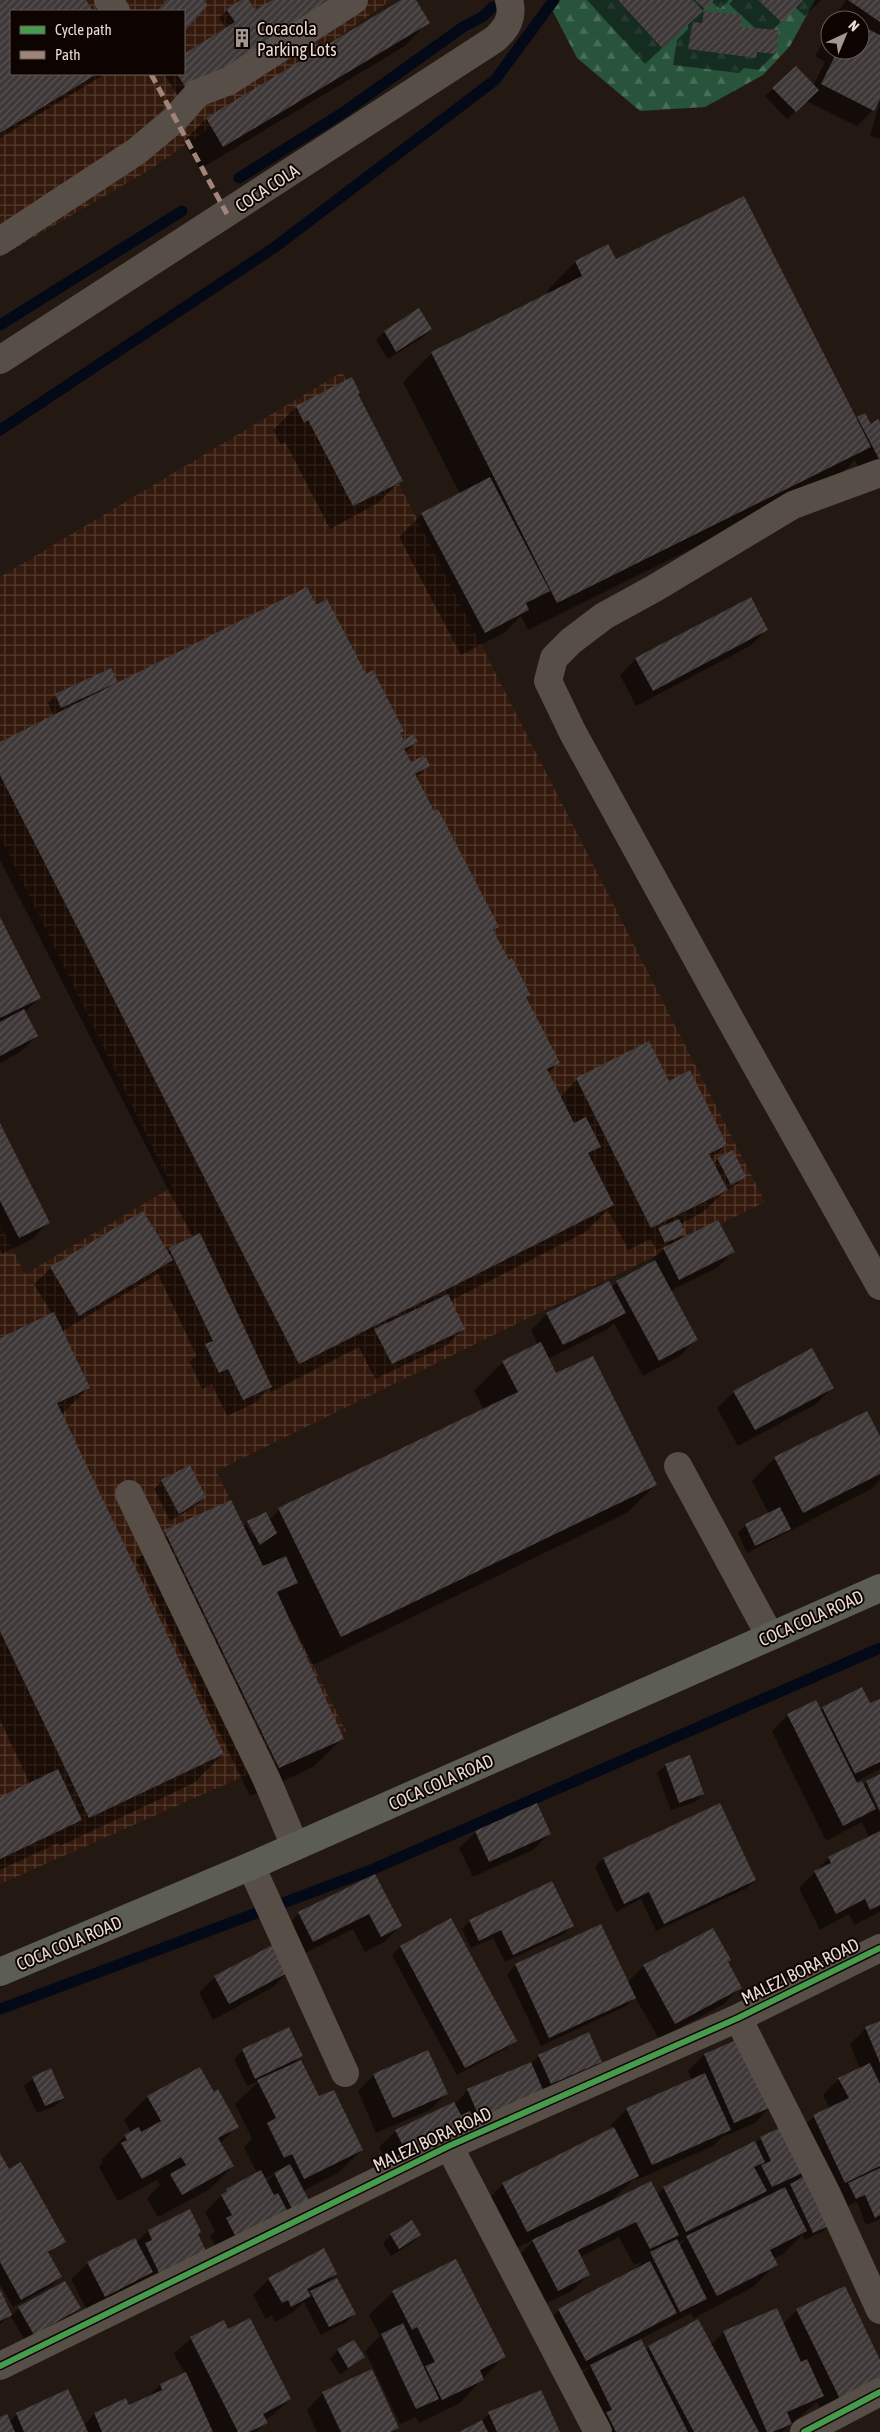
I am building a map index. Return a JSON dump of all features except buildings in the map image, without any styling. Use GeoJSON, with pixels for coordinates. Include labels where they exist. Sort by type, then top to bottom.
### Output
{"type":"FeatureCollection","features":[{"type":"Feature","properties":{"kind":"main road","name":"COCA COLA ROAD"},"geometry":{"type":"LineString","coordinates":[[0,1972],[251,1866],[880,1588]]}},
{"type":"Feature","properties":{"kind":"street"},"geometry":{"type":"LineString","coordinates":[[0,242],[137,151],[175,120],[198,93],[229,81],[354,0]]}},
{"type":"Feature","properties":{"kind":"street","name":"COCA COLA"},"geometry":{"type":"LineString","coordinates":[[0,360],[495,39],[509,24],[512,8],[509,0]]}},
{"type":"Feature","properties":{"kind":"street"},"geometry":{"type":"LineString","coordinates":[[880,473],[794,505],[655,588],[604,616],[571,641],[554,658],[548,681],[573,733],[735,1028],[880,1286]]}},
{"type":"Feature","properties":{"kind":"street"},"geometry":{"type":"LineString","coordinates":[[678,1466],[770,1636]]}},
{"type":"Feature","properties":{"kind":"street"},"geometry":{"type":"LineString","coordinates":[[129,1494],[266,1778],[295,1846]]}},
{"type":"Feature","properties":{"kind":"street"},"geometry":{"type":"LineString","coordinates":[[251,1866],[345,2073]]}},
{"type":"Feature","properties":{"kind":"street","name":"MALEZI BORA ROAD"},"geometry":{"type":"LineString","coordinates":[[0,2366],[449,2146],[738,2018],[880,1948]]}},
{"type":"Feature","properties":{"kind":"street"},"geometry":{"type":"LineString","coordinates":[[738,2018],[827,2194],[880,2310]]}},
{"type":"Feature","properties":{"kind":"street"},"geometry":{"type":"LineString","coordinates":[[449,2146],[598,2432]]}},
{"type":"Feature","properties":{"kind":"street"},"geometry":{"type":"LineString","coordinates":[[804,2432],[880,2392]]}},
{"type":"Feature","properties":{"kind":"shaded area"},"geometry":{"type":"Polygon","coordinates":[[[0,0],[391,0],[151,169],[0,257],[0,0]]]}},
{"type":"Feature","properties":{"kind":"shaded area"},"geometry":{"type":"Polygon","coordinates":[[[342,372],[765,1202],[216,1471],[346,1731],[0,1884],[0,1224],[25,1274],[172,1187],[0,836],[0,577],[342,372]]]}},
{"type":"Feature","properties":{"kind":"green space"},"geometry":{"type":"Polygon","coordinates":[[[547,0],[815,0],[790,46],[763,75],[705,107],[640,111],[577,58],[547,0]]]}},
{"type":"Feature","properties":{"kind":"waterway"},"geometry":{"type":"LineString","coordinates":[[0,430],[275,247],[495,80],[554,0]]}},
{"type":"Feature","properties":{"kind":"waterway"},"geometry":{"type":"LineString","coordinates":[[239,178],[344,112],[463,27],[482,17],[493,7]]}},
{"type":"Feature","properties":{"kind":"waterway"},"geometry":{"type":"LineString","coordinates":[[0,325],[182,211]]}},
{"type":"Feature","properties":{"kind":"waterway"},"geometry":{"type":"LineString","coordinates":[[0,2009],[371,1870],[880,1648]]}},
{"type":"Feature","properties":{"kind":"marked path"},"geometry":{"type":"LineString","coordinates":[[152,75],[227,214]]}},
{"type":"Feature","properties":{"kind":"cycle path"},"geometry":{"type":"LineString","coordinates":[[0,2366],[449,2146],[738,2018],[880,1948]]}},
{"type":"Feature","properties":{"kind":"cycle path"},"geometry":{"type":"LineString","coordinates":[[804,2432],[880,2392]]}},
{"type":"Feature","properties":{"kind":"place","name":"Cocacola Parking Lots"},"geometry":{"type":"Point","coordinates":[242,38]}}]}
